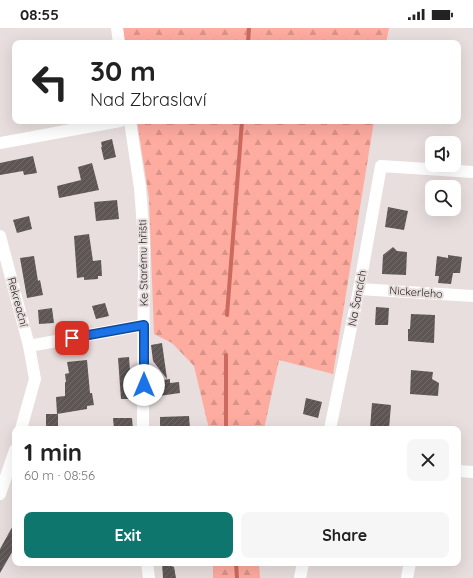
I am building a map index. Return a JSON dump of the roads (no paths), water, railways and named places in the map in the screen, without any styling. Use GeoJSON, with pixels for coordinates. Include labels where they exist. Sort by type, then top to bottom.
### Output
{"type":"FeatureCollection","features":[{"type":"Feature","properties":{"kind":"street"},"geometry":{"type":"LineString","coordinates":[[117,28],[119,40]]}},
{"type":"Feature","properties":{"kind":"street"},"geometry":{"type":"LineString","coordinates":[[0,143],[104,124]]}},
{"type":"Feature","properties":{"kind":"street","name":"Ke Starému hřišti"},"geometry":{"type":"LineString","coordinates":[[130,124],[140,188],[143,232],[143,426]]}},
{"type":"Feature","properties":{"kind":"street","name":"Na Šancích"},"geometry":{"type":"LineString","coordinates":[[331,426],[359,289],[381,166],[473,172]]}},
{"type":"Feature","properties":{"kind":"street","name":"Rekreační"},"geometry":{"type":"LineString","coordinates":[[0,236],[30,346],[36,379],[22,426]]}},
{"type":"Feature","properties":{"kind":"street","name":"Nickerleho"},"geometry":{"type":"LineString","coordinates":[[359,289],[473,296]]}},
{"type":"Feature","properties":{"kind":"street"},"geometry":{"type":"LineString","coordinates":[[30,346],[144,325]]}},
{"type":"Feature","properties":{"kind":"street"},"geometry":{"type":"LineString","coordinates":[[0,494],[12,459]]}},
{"type":"Feature","properties":{"kind":"street"},"geometry":{"type":"LineString","coordinates":[[461,471],[473,472]]}},
{"type":"Feature","properties":{"kind":"street"},"geometry":{"type":"LineString","coordinates":[[147,566],[149,578]]}},
{"type":"Feature","properties":{"kind":"street"},"geometry":{"type":"LineString","coordinates":[[300,578],[302,566]]}},
{"type":"Feature","properties":{"kind":"street"},"geometry":{"type":"LineString","coordinates":[[407,578],[409,566]]}},
{"type":"Feature","properties":{"kind":"waterway"},"geometry":{"type":"LineString","coordinates":[[248,40],[249,28]]}},
{"type":"Feature","properties":{"kind":"waterway"},"geometry":{"type":"LineString","coordinates":[[227,315],[242,124]]}},
{"type":"Feature","properties":{"kind":"waterway"},"geometry":{"type":"LineString","coordinates":[[226,355],[226,426]]}},
{"type":"Feature","properties":{"kind":"waterway"},"geometry":{"type":"LineString","coordinates":[[236,566],[237,578]]}}]}
